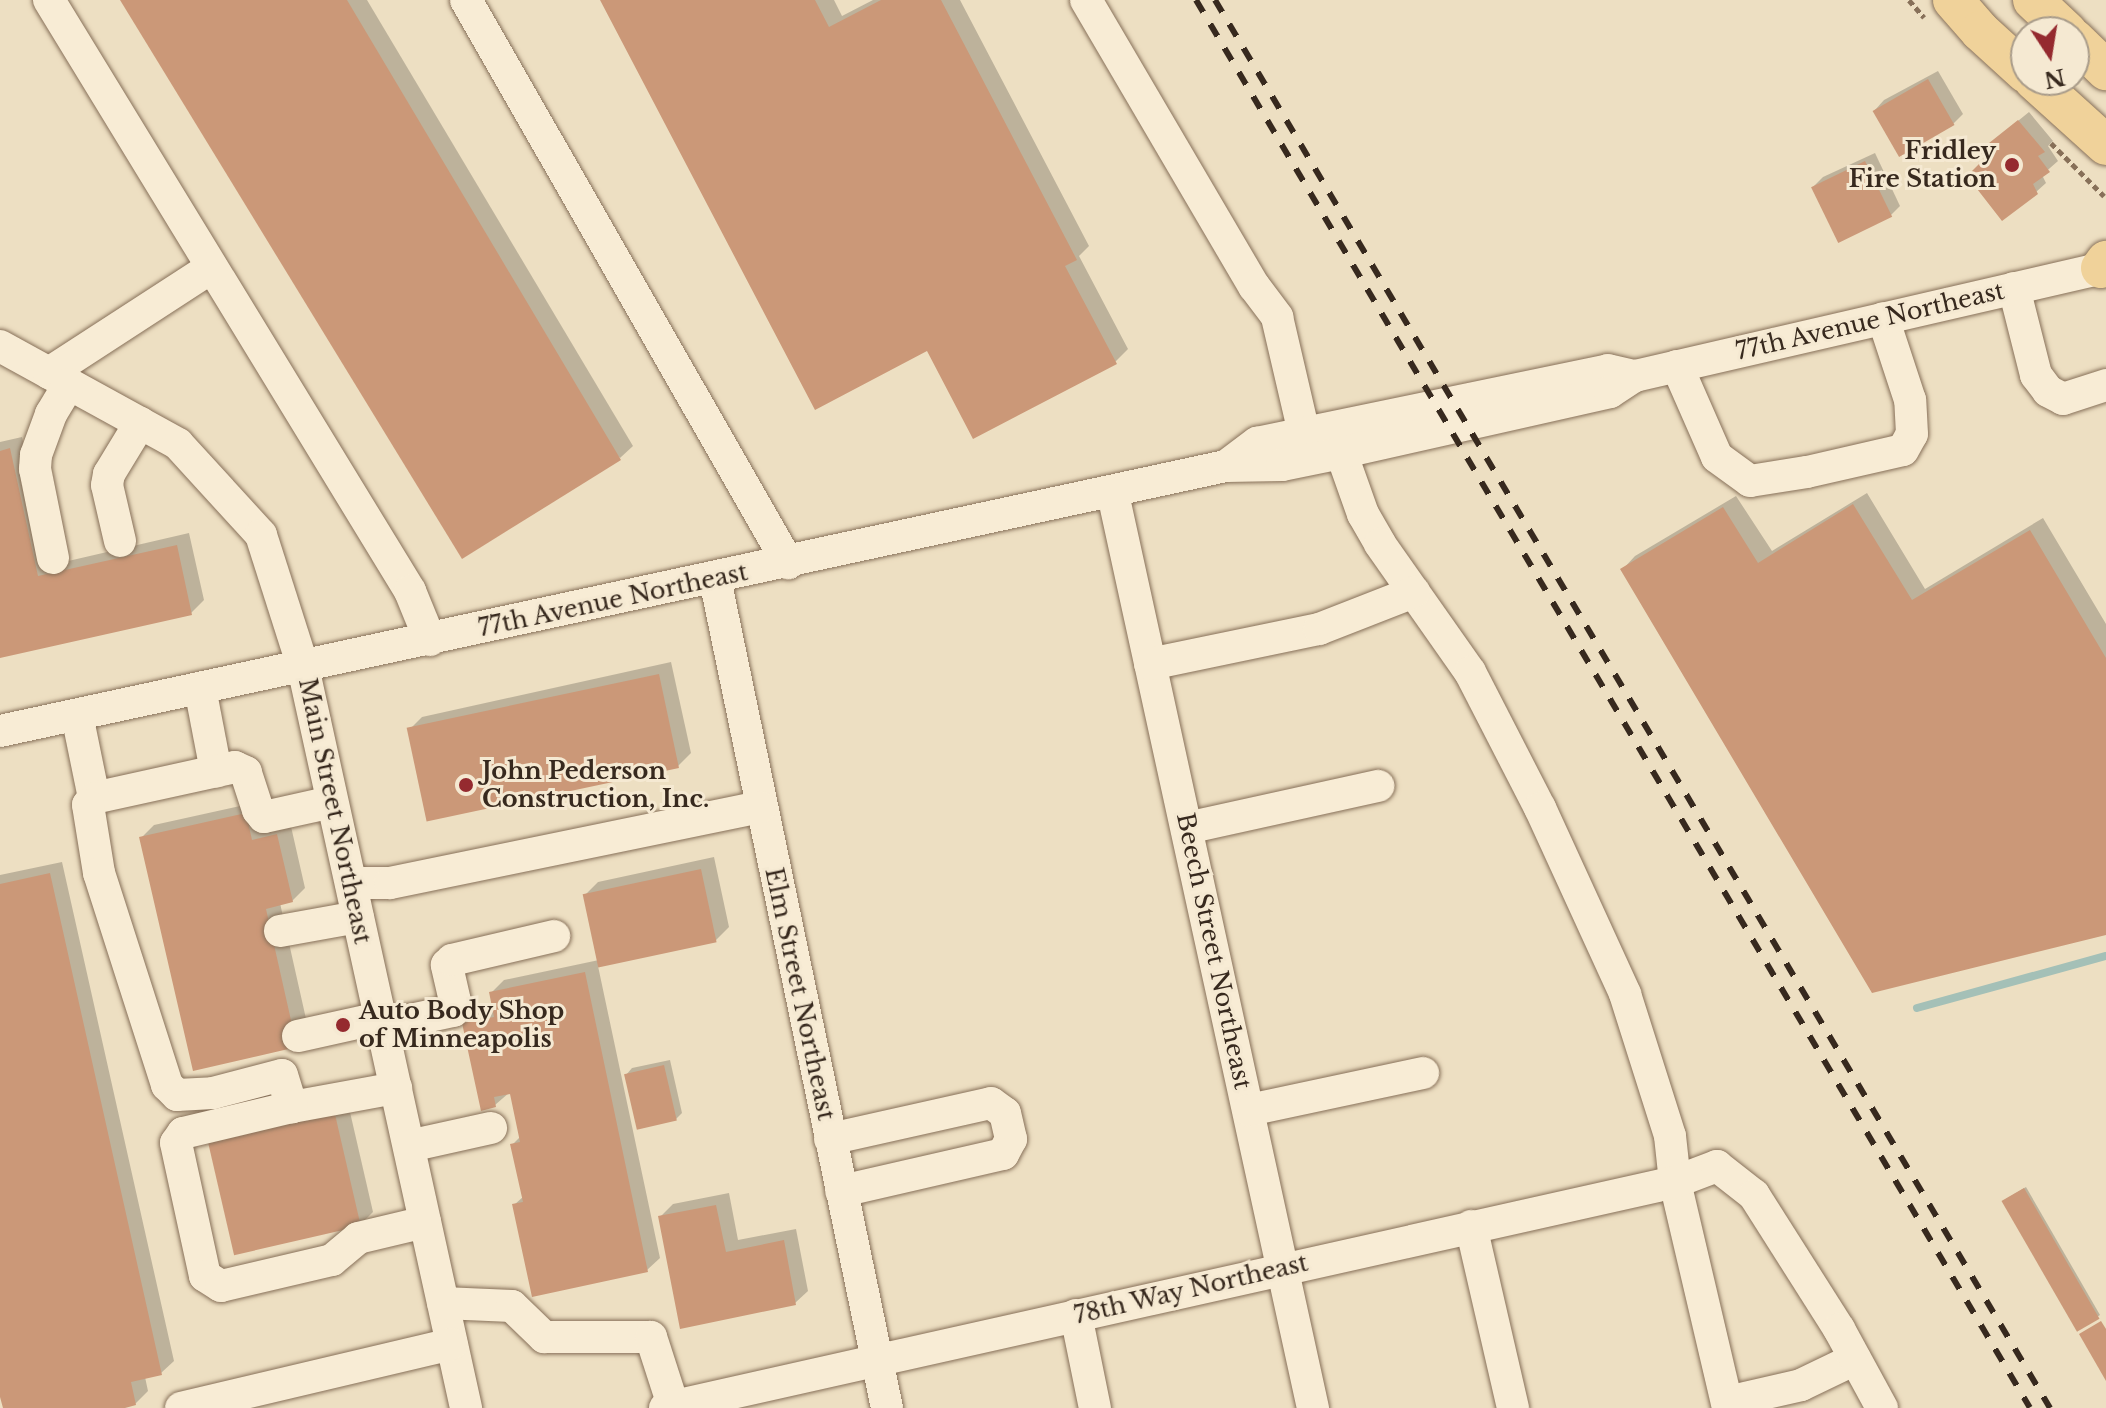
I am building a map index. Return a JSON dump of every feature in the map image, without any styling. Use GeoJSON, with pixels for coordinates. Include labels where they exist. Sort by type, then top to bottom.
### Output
{"type":"FeatureCollection","features":[{"type":"Feature","properties":{"kind":"main road"},"geometry":{"type":"LineString","coordinates":[[1953,0],[2010,58]]}},
{"type":"Feature","properties":{"kind":"main road"},"geometry":{"type":"LineString","coordinates":[[2033,0],[2050,16]]}},
{"type":"Feature","properties":{"kind":"main road"},"geometry":{"type":"LineString","coordinates":[[2090,54],[2106,70]]}},
{"type":"Feature","properties":{"kind":"main road"},"geometry":{"type":"LineString","coordinates":[[2052,96],[2106,145]]}},
{"type":"Feature","properties":{"kind":"street"},"geometry":{"type":"LineString","coordinates":[[49,0],[410,591],[430,640]]}},
{"type":"Feature","properties":{"kind":"street"},"geometry":{"type":"LineString","coordinates":[[466,0],[788,563]]}},
{"type":"Feature","properties":{"kind":"street"},"geometry":{"type":"LineString","coordinates":[[1086,0],[1254,286],[1277,317],[1304,433]]}},
{"type":"Feature","properties":{"kind":"street"},"geometry":{"type":"LineString","coordinates":[[53,558],[35,469],[36,455],[51,414],[59,379],[212,267]]}},
{"type":"Feature","properties":{"kind":"street","name":"77th Avenue Northeast"},"geometry":{"type":"LineString","coordinates":[[0,731],[1113,494],[1226,466],[1282,465],[1610,392],[1635,376],[1677,366],[2014,288],[2105,271]]}},
{"type":"Feature","properties":{"kind":"street"},"geometry":{"type":"LineString","coordinates":[[2014,288],[2036,375],[2048,391],[2063,399],[2106,385]]}},
{"type":"Feature","properties":{"kind":"street"},"geometry":{"type":"LineString","coordinates":[[1677,366],[1717,457],[1750,481],[1807,472],[1903,450],[1912,434],[1910,400],[1883,318]]}},
{"type":"Feature","properties":{"kind":"street","name":"Main Street Northeast"},"geometry":{"type":"LineString","coordinates":[[0,346],[178,444],[261,535],[303,667],[466,1408]]}},
{"type":"Feature","properties":{"kind":"street","name":"77th Avenue Northeast"},"geometry":{"type":"LineString","coordinates":[[1226,466],[1257,443],[1608,370],[1635,376]]}},
{"type":"Feature","properties":{"kind":"street"},"geometry":{"type":"LineString","coordinates":[[120,541],[107,485],[109,474],[140,423]]}},
{"type":"Feature","properties":{"kind":"street"},"geometry":{"type":"LineString","coordinates":[[1341,452],[1363,514],[1470,672],[1540,808],[1625,994],[1670,1136],[1675,1182],[1728,1405],[1801,1385],[1855,1359],[1882,1408]]}},
{"type":"Feature","properties":{"kind":"street","name":"Beech Street Northeast"},"geometry":{"type":"LineString","coordinates":[[1113,494],[1313,1408]]}},
{"type":"Feature","properties":{"kind":"street","name":"Elm Street Northeast"},"geometry":{"type":"LineString","coordinates":[[715,579],[887,1408]]}},
{"type":"Feature","properties":{"kind":"street"},"geometry":{"type":"LineString","coordinates":[[1150,664],[1319,629],[1414,592]]}},
{"type":"Feature","properties":{"kind":"street"},"geometry":{"type":"LineString","coordinates":[[200,688],[216,771]]}},
{"type":"Feature","properties":{"kind":"street"},"geometry":{"type":"LineString","coordinates":[[77,715],[94,798]]}},
{"type":"Feature","properties":{"kind":"street"},"geometry":{"type":"LineString","coordinates":[[292,1107],[282,1075],[213,1093],[177,1095],[167,1085],[99,873],[88,805],[94,798],[235,767],[246,772],[258,810],[264,817],[332,802]]}},
{"type":"Feature","properties":{"kind":"street"},"geometry":{"type":"LineString","coordinates":[[1187,828],[1378,786]]}},
{"type":"Feature","properties":{"kind":"street"},"geometry":{"type":"LineString","coordinates":[[351,883],[390,883],[760,807]]}},
{"type":"Feature","properties":{"kind":"street"},"geometry":{"type":"LineString","coordinates":[[280,931],[358,917]]}},
{"type":"Feature","properties":{"kind":"street"},"geometry":{"type":"LineString","coordinates":[[298,1036],[453,1011],[455,1001],[447,965],[452,960],[554,936]]}},
{"type":"Feature","properties":{"kind":"street"},"geometry":{"type":"LineString","coordinates":[[1249,1110],[1423,1073]]}},
{"type":"Feature","properties":{"kind":"street"},"geometry":{"type":"LineString","coordinates":[[396,1088],[292,1107],[183,1133],[176,1143],[205,1276],[221,1286],[332,1260],[358,1238],[425,1222]]}},
{"type":"Feature","properties":{"kind":"street"},"geometry":{"type":"LineString","coordinates":[[830,1139],[991,1103],[1005,1113],[1011,1139],[1003,1154],[841,1191]]}},
{"type":"Feature","properties":{"kind":"street"},"geometry":{"type":"LineString","coordinates":[[409,1146],[491,1128]]}},
{"type":"Feature","properties":{"kind":"street","name":"78th Way Northeast"},"geometry":{"type":"LineString","coordinates":[[671,1407],[1675,1182],[1717,1166],[1754,1195],[1855,1359]]}},
{"type":"Feature","properties":{"kind":"street"},"geometry":{"type":"LineString","coordinates":[[1471,1226],[1513,1408]]}},
{"type":"Feature","properties":{"kind":"street"},"geometry":{"type":"LineString","coordinates":[[443,1303],[512,1306],[544,1337],[651,1337],[671,1407]]}},
{"type":"Feature","properties":{"kind":"street"},"geometry":{"type":"LineString","coordinates":[[1076,1315],[1095,1408]]}},
{"type":"Feature","properties":{"kind":"street"},"geometry":{"type":"LineString","coordinates":[[181,1408],[452,1344]]}},
{"type":"Feature","properties":{"kind":"building"},"geometry":{"type":"Polygon","coordinates":[[[120,0],[347,0],[621,460],[462,559],[120,0]]]}},
{"type":"Feature","properties":{"kind":"building"},"geometry":{"type":"Polygon","coordinates":[[[600,0],[815,0],[829,27],[881,0],[941,0],[1077,260],[1065,266],[1117,364],[973,439],[927,351],[815,410],[600,0]]]}},
{"type":"Feature","properties":{"kind":"building"},"geometry":{"type":"Polygon","coordinates":[[[1928,79],[1954,125],[1899,157],[1873,111],[1928,79]]]}},
{"type":"Feature","properties":{"kind":"building","name":"Fridley Fire Station"},"geometry":{"type":"Polygon","coordinates":[[[2018,120],[2045,152],[2038,156],[2050,172],[2033,184],[2038,194],[2002,221],[1967,176],[1984,159],[1979,151],[2018,120]]]}},
{"type":"Feature","properties":{"kind":"building"},"geometry":{"type":"Polygon","coordinates":[[[1865,161],[1892,217],[1838,243],[1811,187],[1865,161]]]}},
{"type":"Feature","properties":{"kind":"building"},"geometry":{"type":"Polygon","coordinates":[[[10,448],[38,576],[177,545],[192,615],[0,658],[0,451],[10,448]]]}},
{"type":"Feature","properties":{"kind":"building"},"geometry":{"type":"Polygon","coordinates":[[[1853,504],[1912,600],[2030,530],[2106,658],[2106,935],[1872,993],[1620,569],[1723,507],[1758,563],[1853,504]]]}},
{"type":"Feature","properties":{"kind":"building"},"geometry":{"type":"Polygon","coordinates":[[[659,674],[679,768],[427,822],[407,728],[659,674]]]}},
{"type":"Feature","properties":{"kind":"building"},"geometry":{"type":"Polygon","coordinates":[[[246,813],[252,840],[277,834],[293,902],[266,909],[297,1047],[193,1071],[139,837],[246,813]]]}},
{"type":"Feature","properties":{"kind":"building"},"geometry":{"type":"Polygon","coordinates":[[[701,869],[717,942],[598,968],[583,894],[701,869]]]}},
{"type":"Feature","properties":{"kind":"building"},"geometry":{"type":"Polygon","coordinates":[[[50,873],[162,1375],[131,1382],[136,1405],[125,1408],[3,1408],[0,1397],[0,884],[50,873]]]}},
{"type":"Feature","properties":{"kind":"building"},"geometry":{"type":"Polygon","coordinates":[[[585,972],[648,1272],[532,1297],[512,1204],[523,1202],[510,1144],[520,1142],[510,1094],[494,1097],[496,1107],[481,1111],[462,1023],[494,1017],[489,992],[585,972]]]}},
{"type":"Feature","properties":{"kind":"building"},"geometry":{"type":"Polygon","coordinates":[[[664,1065],[677,1121],[637,1130],[624,1074],[664,1065]]]}},
{"type":"Feature","properties":{"kind":"building"},"geometry":{"type":"Polygon","coordinates":[[[334,1110],[361,1226],[234,1255],[207,1139],[334,1110]]]}},
{"type":"Feature","properties":{"kind":"building"},"geometry":{"type":"Polygon","coordinates":[[[2024,1188],[2100,1319],[2077,1332],[2001,1201],[2024,1188]]]}},
{"type":"Feature","properties":{"kind":"building"},"geometry":{"type":"Polygon","coordinates":[[[716,1205],[726,1252],[784,1240],[796,1305],[680,1329],[658,1216],[716,1205]]]}},
{"type":"Feature","properties":{"kind":"building"},"geometry":{"type":"Polygon","coordinates":[[[2101,1321],[2106,1329],[2106,1381],[2079,1334],[2101,1321]]]}},
{"type":"Feature","properties":{"kind":"waterway"},"geometry":{"type":"LineString","coordinates":[[1917,1008],[2106,956]]}},
{"type":"Feature","properties":{"kind":"railway"},"geometry":{"type":"LineString","coordinates":[[1196,0],[2030,1408]]}},
{"type":"Feature","properties":{"kind":"railway"},"geometry":{"type":"LineString","coordinates":[[1215,0],[2050,1408]]}},
{"type":"Feature","properties":{"kind":"place","name":"Fridley Fire Station"},"geometry":{"type":"Point","coordinates":[2012,165]}},
{"type":"Feature","properties":{"kind":"place","name":"John Pederson Construction, Inc."},"geometry":{"type":"Point","coordinates":[466,785]}},
{"type":"Feature","properties":{"kind":"place","name":"Auto Body Shop of Minneapolis"},"geometry":{"type":"Point","coordinates":[343,1025]}}]}
